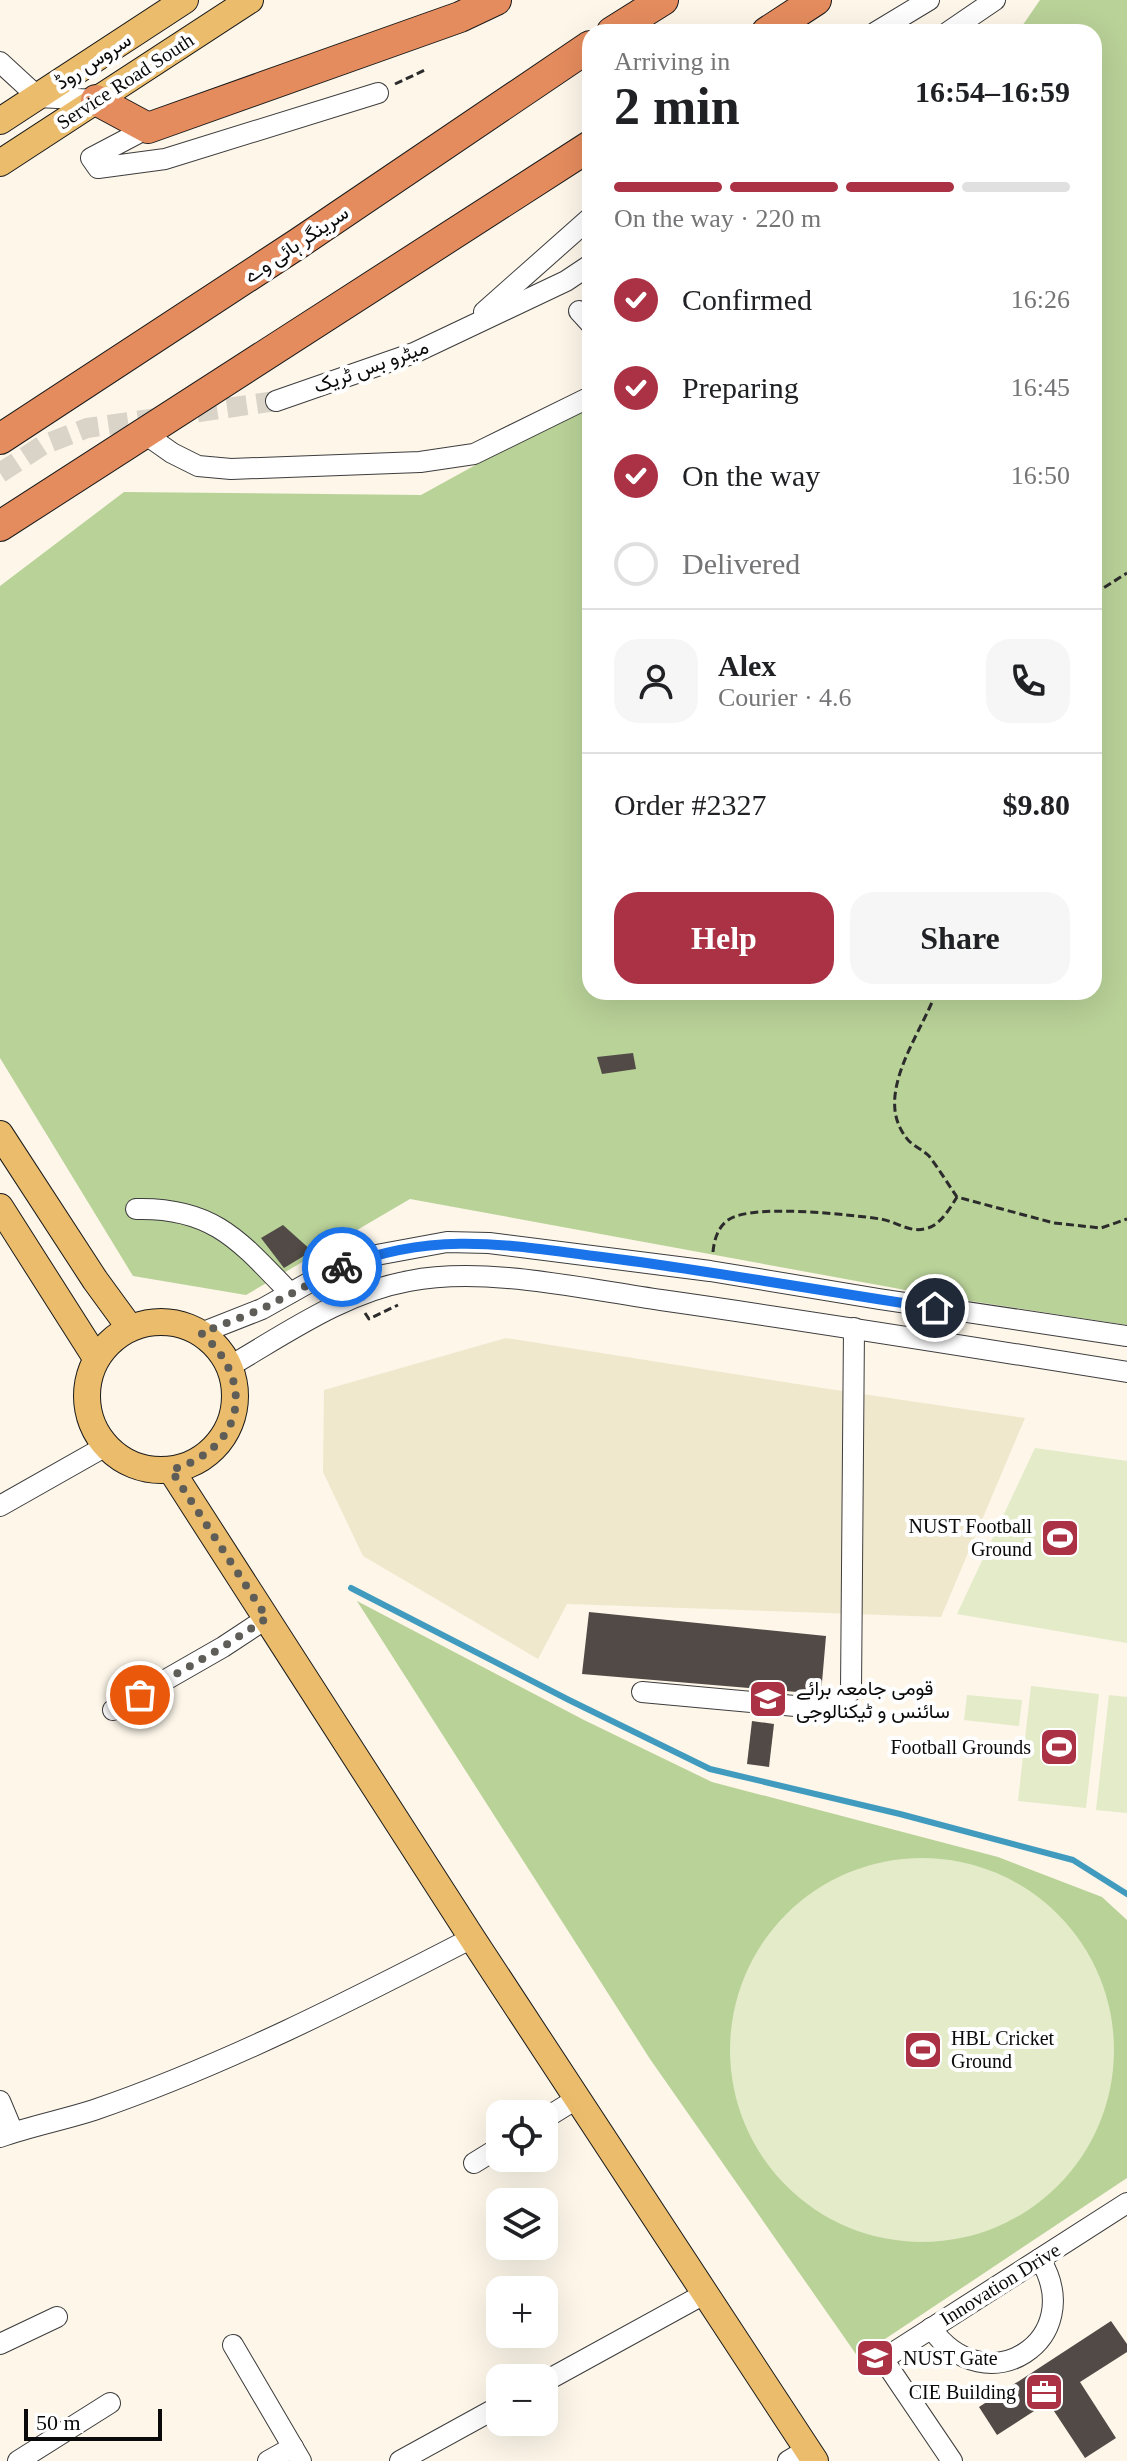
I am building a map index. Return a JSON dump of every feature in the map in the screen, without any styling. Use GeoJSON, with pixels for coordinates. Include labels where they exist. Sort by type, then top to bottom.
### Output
{"type":"FeatureCollection","features":[{"type":"Feature","properties":{"kind":"highway"},"geometry":{"type":"LineString","coordinates":[[96,100],[148,128],[460,17],[496,0]]}},
{"type":"Feature","properties":{"kind":"highway"},"geometry":{"type":"LineString","coordinates":[[625,24],[663,0]]}},
{"type":"Feature","properties":{"kind":"highway"},"geometry":{"type":"LineString","coordinates":[[779,24],[816,0]]}},
{"type":"Feature","properties":{"kind":"highway","name":"سرینگر ہائی وے"},"geometry":{"type":"LineString","coordinates":[[0,439],[299,243],[582,51]]}},
{"type":"Feature","properties":{"kind":"highway"},"geometry":{"type":"LineString","coordinates":[[0,526],[582,151]]}},
{"type":"Feature","properties":{"kind":"main road","name":"سروس روڈ"},"geometry":{"type":"LineString","coordinates":[[0,121],[185,0]]}},
{"type":"Feature","properties":{"kind":"main road","name":"Service Road South"},"geometry":{"type":"LineString","coordinates":[[0,163],[250,0]]}},
{"type":"Feature","properties":{"kind":"main road"},"geometry":{"type":"LineString","coordinates":[[0,1134],[130,1328]]}},
{"type":"Feature","properties":{"kind":"main road"},"geometry":{"type":"LineString","coordinates":[[0,1207],[96,1358]]}},
{"type":"Feature","properties":{"kind":"main road"},"geometry":{"type":"LineString","coordinates":[[154,1322],[179,1323],[201,1333],[218,1347],[230,1366],[236,1402],[232,1420],[212,1450],[193,1463],[171,1470],[147,1469],[125,1461],[106,1446],[93,1427],[86,1404],[88,1380],[96,1358],[111,1340],[130,1328],[154,1322]]}},
{"type":"Feature","properties":{"kind":"main road"},"geometry":{"type":"LineString","coordinates":[[171,1470],[472,1938],[706,2293],[804,2457]]}},
{"type":"Feature","properties":{"kind":"street"},"geometry":{"type":"LineString","coordinates":[[889,24],[929,0]]}},
{"type":"Feature","properties":{"kind":"street"},"geometry":{"type":"LineString","coordinates":[[960,24],[995,0]]}},
{"type":"Feature","properties":{"kind":"street"},"geometry":{"type":"LineString","coordinates":[[0,62],[38,97],[96,100]]}},
{"type":"Feature","properties":{"kind":"street"},"geometry":{"type":"LineString","coordinates":[[148,128],[91,158],[98,168],[165,159],[378,93]]}},
{"type":"Feature","properties":{"kind":"street","name":"میٹرو بس ٹریک"},"geometry":{"type":"LineString","coordinates":[[466,328],[582,225]]}},
{"type":"Feature","properties":{"kind":"street","name":"میٹرو بس ٹریک"},"geometry":{"type":"LineString","coordinates":[[276,401],[414,353],[566,281],[582,270]]}},
{"type":"Feature","properties":{"kind":"street"},"geometry":{"type":"LineString","coordinates":[[145,434],[198,466],[231,469],[420,462],[474,454],[582,401]]}},
{"type":"Feature","properties":{"kind":"street"},"geometry":{"type":"LineString","coordinates":[[136,1209],[162,1208],[217,1225],[254,1256],[290,1293]]}},
{"type":"Feature","properties":{"kind":"street"},"geometry":{"type":"LineString","coordinates":[[201,1333],[262,1309],[319,1277],[371,1256],[447,1242],[489,1243],[710,1271],[1127,1336]]}},
{"type":"Feature","properties":{"kind":"street"},"geometry":{"type":"LineString","coordinates":[[230,1366],[355,1296],[411,1280],[471,1276],[592,1290],[876,1331],[1127,1372]]}},
{"type":"Feature","properties":{"kind":"street"},"geometry":{"type":"LineString","coordinates":[[876,1331],[879,1299]]}},
{"type":"Feature","properties":{"kind":"street"},"geometry":{"type":"LineString","coordinates":[[642,1692],[817,1708],[833,1705],[851,1691],[854,1328]]}},
{"type":"Feature","properties":{"kind":"street"},"geometry":{"type":"LineString","coordinates":[[0,1506],[106,1446]]}},
{"type":"Feature","properties":{"kind":"street"},"geometry":{"type":"LineString","coordinates":[[113,1710],[267,1618]]}},
{"type":"Feature","properties":{"kind":"street"},"geometry":{"type":"LineString","coordinates":[[0,2101],[6,2134],[93,2110],[200,2069],[374,1988],[472,1938]]}},
{"type":"Feature","properties":{"kind":"street"},"geometry":{"type":"LineString","coordinates":[[558,2110],[578,2098]]}},
{"type":"Feature","properties":{"kind":"street"},"geometry":{"type":"LineString","coordinates":[[474,2163],[486,2156]]}},
{"type":"Feature","properties":{"kind":"street","name":"Innovation Drive"},"geometry":{"type":"LineString","coordinates":[[952,2461],[878,2362],[1127,2203]]}},
{"type":"Feature","properties":{"kind":"street"},"geometry":{"type":"LineString","coordinates":[[931,2328],[945,2347],[965,2360],[989,2364],[1012,2360],[1033,2348],[1047,2329],[1054,2306],[1052,2282],[1040,2259]]}},
{"type":"Feature","properties":{"kind":"street"},"geometry":{"type":"LineString","coordinates":[[558,2374],[706,2293]]}},
{"type":"Feature","properties":{"kind":"street"},"geometry":{"type":"LineString","coordinates":[[0,2344],[57,2317]]}},
{"type":"Feature","properties":{"kind":"street"},"geometry":{"type":"LineString","coordinates":[[233,2345],[297,2454],[268,2461]]}},
{"type":"Feature","properties":{"kind":"street"},"geometry":{"type":"LineString","coordinates":[[18,2461],[110,2403]]}},
{"type":"Feature","properties":{"kind":"street"},"geometry":{"type":"LineString","coordinates":[[400,2461],[486,2414]]}},
{"type":"Feature","properties":{"kind":"path"},"geometry":{"type":"LineString","coordinates":[[378,93],[425,70]]}},
{"type":"Feature","properties":{"kind":"path"},"geometry":{"type":"LineString","coordinates":[[1102,589],[1127,573]]}},
{"type":"Feature","properties":{"kind":"path"},"geometry":{"type":"LineString","coordinates":[[933,1000],[906,1053],[893,1107],[897,1122],[910,1142],[927,1154],[957,1197],[1054,1223],[1101,1228],[1127,1219]]}},
{"type":"Feature","properties":{"kind":"path"},"geometry":{"type":"LineString","coordinates":[[710,1271],[719,1228],[730,1218],[752,1213],[790,1211],[886,1220],[903,1228],[920,1230],[933,1227],[957,1197]]}},
{"type":"Feature","properties":{"kind":"path"},"geometry":{"type":"LineString","coordinates":[[355,1296],[369,1319],[399,1305]]}},
{"type":"Feature","properties":{"kind":"shaded area"},"geometry":{"type":"Polygon","coordinates":[[[506,1338],[1025,1418],[941,1617],[567,1604],[538,1659],[363,1556],[323,1472],[324,1390],[506,1338]]]}},
{"type":"Feature","properties":{"kind":"green space"},"geometry":{"type":"Polygon","coordinates":[[[1040,0],[1127,0],[1127,1325],[938,1296],[410,1199],[246,1295],[133,1276],[0,1058],[0,586],[124,492],[421,495],[582,406],[582,1000],[1102,1000],[1102,24],[1024,24],[1040,0]]]}},
{"type":"Feature","properties":{"kind":"green space","name":"NUST Football Ground"},"geometry":{"type":"Polygon","coordinates":[[[1035,1448],[1127,1461],[1127,1643],[957,1614],[1035,1448]]]}},
{"type":"Feature","properties":{"kind":"green space"},"geometry":{"type":"Polygon","coordinates":[[[357,1601],[584,1720],[712,1782],[998,1857],[1102,1897],[1127,1920],[1127,2178],[858,2357],[650,2059],[357,1601]]]}},
{"type":"Feature","properties":{"kind":"green space","name":"Football Grounds"},"geometry":{"type":"Polygon","coordinates":[[[1031,1686],[1099,1694],[1086,1808],[1018,1801],[1031,1686]]]}},
{"type":"Feature","properties":{"kind":"green space"},"geometry":{"type":"Polygon","coordinates":[[[967,1695],[1022,1700],[1019,1726],[964,1720],[967,1695]]]}},
{"type":"Feature","properties":{"kind":"green space"},"geometry":{"type":"Polygon","coordinates":[[[1109,1695],[1127,1697],[1127,1813],[1096,1810],[1109,1695]]]}},
{"type":"Feature","properties":{"kind":"green space","name":"HBL Cricket Ground"},"geometry":{"type":"Polygon","coordinates":[[[922,1858],[959,1862],[1012,1881],[1044,1902],[1070,1928],[1099,1977],[1110,2013],[1114,2050],[1110,2087],[1091,2140],[1070,2172],[1044,2198],[995,2227],[959,2238],[922,2242],[885,2238],[832,2219],[800,2198],[774,2172],[745,2123],[734,2087],[730,2050],[734,2013],[753,1960],[774,1928],[800,1902],[849,1873],[885,1862],[922,1858]]]}},
{"type":"Feature","properties":{"kind":"building"},"geometry":{"type":"Polygon","coordinates":[[[633,1053],[636,1069],[602,1074],[597,1057],[633,1053]]]}},
{"type":"Feature","properties":{"kind":"building"},"geometry":{"type":"Polygon","coordinates":[[[283,1225],[312,1251],[284,1268],[261,1238],[283,1225]]]}},
{"type":"Feature","properties":{"kind":"building"},"geometry":{"type":"Polygon","coordinates":[[[589,1612],[826,1636],[821,1694],[582,1674],[589,1612]]]}},
{"type":"Feature","properties":{"kind":"building"},"geometry":{"type":"Polygon","coordinates":[[[752,1721],[774,1724],[769,1767],[747,1764],[752,1721]]]}},
{"type":"Feature","properties":{"kind":"building","name":"CIE Building"},"geometry":{"type":"Polygon","coordinates":[[[1111,2321],[1127,2344],[1127,2352],[1080,2382],[1116,2438],[1085,2458],[1048,2402],[997,2435],[979,2407],[1111,2321]]]}},
{"type":"Feature","properties":{"kind":"waterway"},"geometry":{"type":"LineString","coordinates":[[351,1588],[710,1769],[900,1814],[1073,1860],[1127,1894]]}},
{"type":"Feature","properties":{"kind":"tunnel"},"geometry":{"type":"LineString","coordinates":[[0,473],[43,445],[87,428],[276,401]]}},
{"type":"Feature","properties":{"kind":"way so far"},"geometry":{"type":"LineString","coordinates":[[140,1695],[267,1618],[171,1470],[193,1463],[212,1450],[224,1436],[236,1402],[230,1366],[218,1347],[201,1333],[262,1309],[342,1267]]}},
{"type":"Feature","properties":{"kind":"place","name":"NUST Football Ground"},"geometry":{"type":"Point","coordinates":[1060,1538]}},
{"type":"Feature","properties":{"kind":"place","name":"قومی جامعہ برائے سائنس و ٹیکنالوجی"},"geometry":{"type":"Point","coordinates":[768,1699]}},
{"type":"Feature","properties":{"kind":"place","name":"Football Grounds"},"geometry":{"type":"Point","coordinates":[1059,1747]}},
{"type":"Feature","properties":{"kind":"place","name":"HBL Cricket Ground"},"geometry":{"type":"Point","coordinates":[923,2050]}},
{"type":"Feature","properties":{"kind":"place","name":"NUST Gate"},"geometry":{"type":"Point","coordinates":[875,2358]}},
{"type":"Feature","properties":{"kind":"place","name":"CIE Building"},"geometry":{"type":"Point","coordinates":[1044,2392]}},
{"type":"Feature","properties":{"kind":"route"},"geometry":{"type":"LineString","coordinates":[[342,1267],[371,1256],[409,1248],[447,1242],[489,1243],[710,1271],[935,1308]]}}]}
